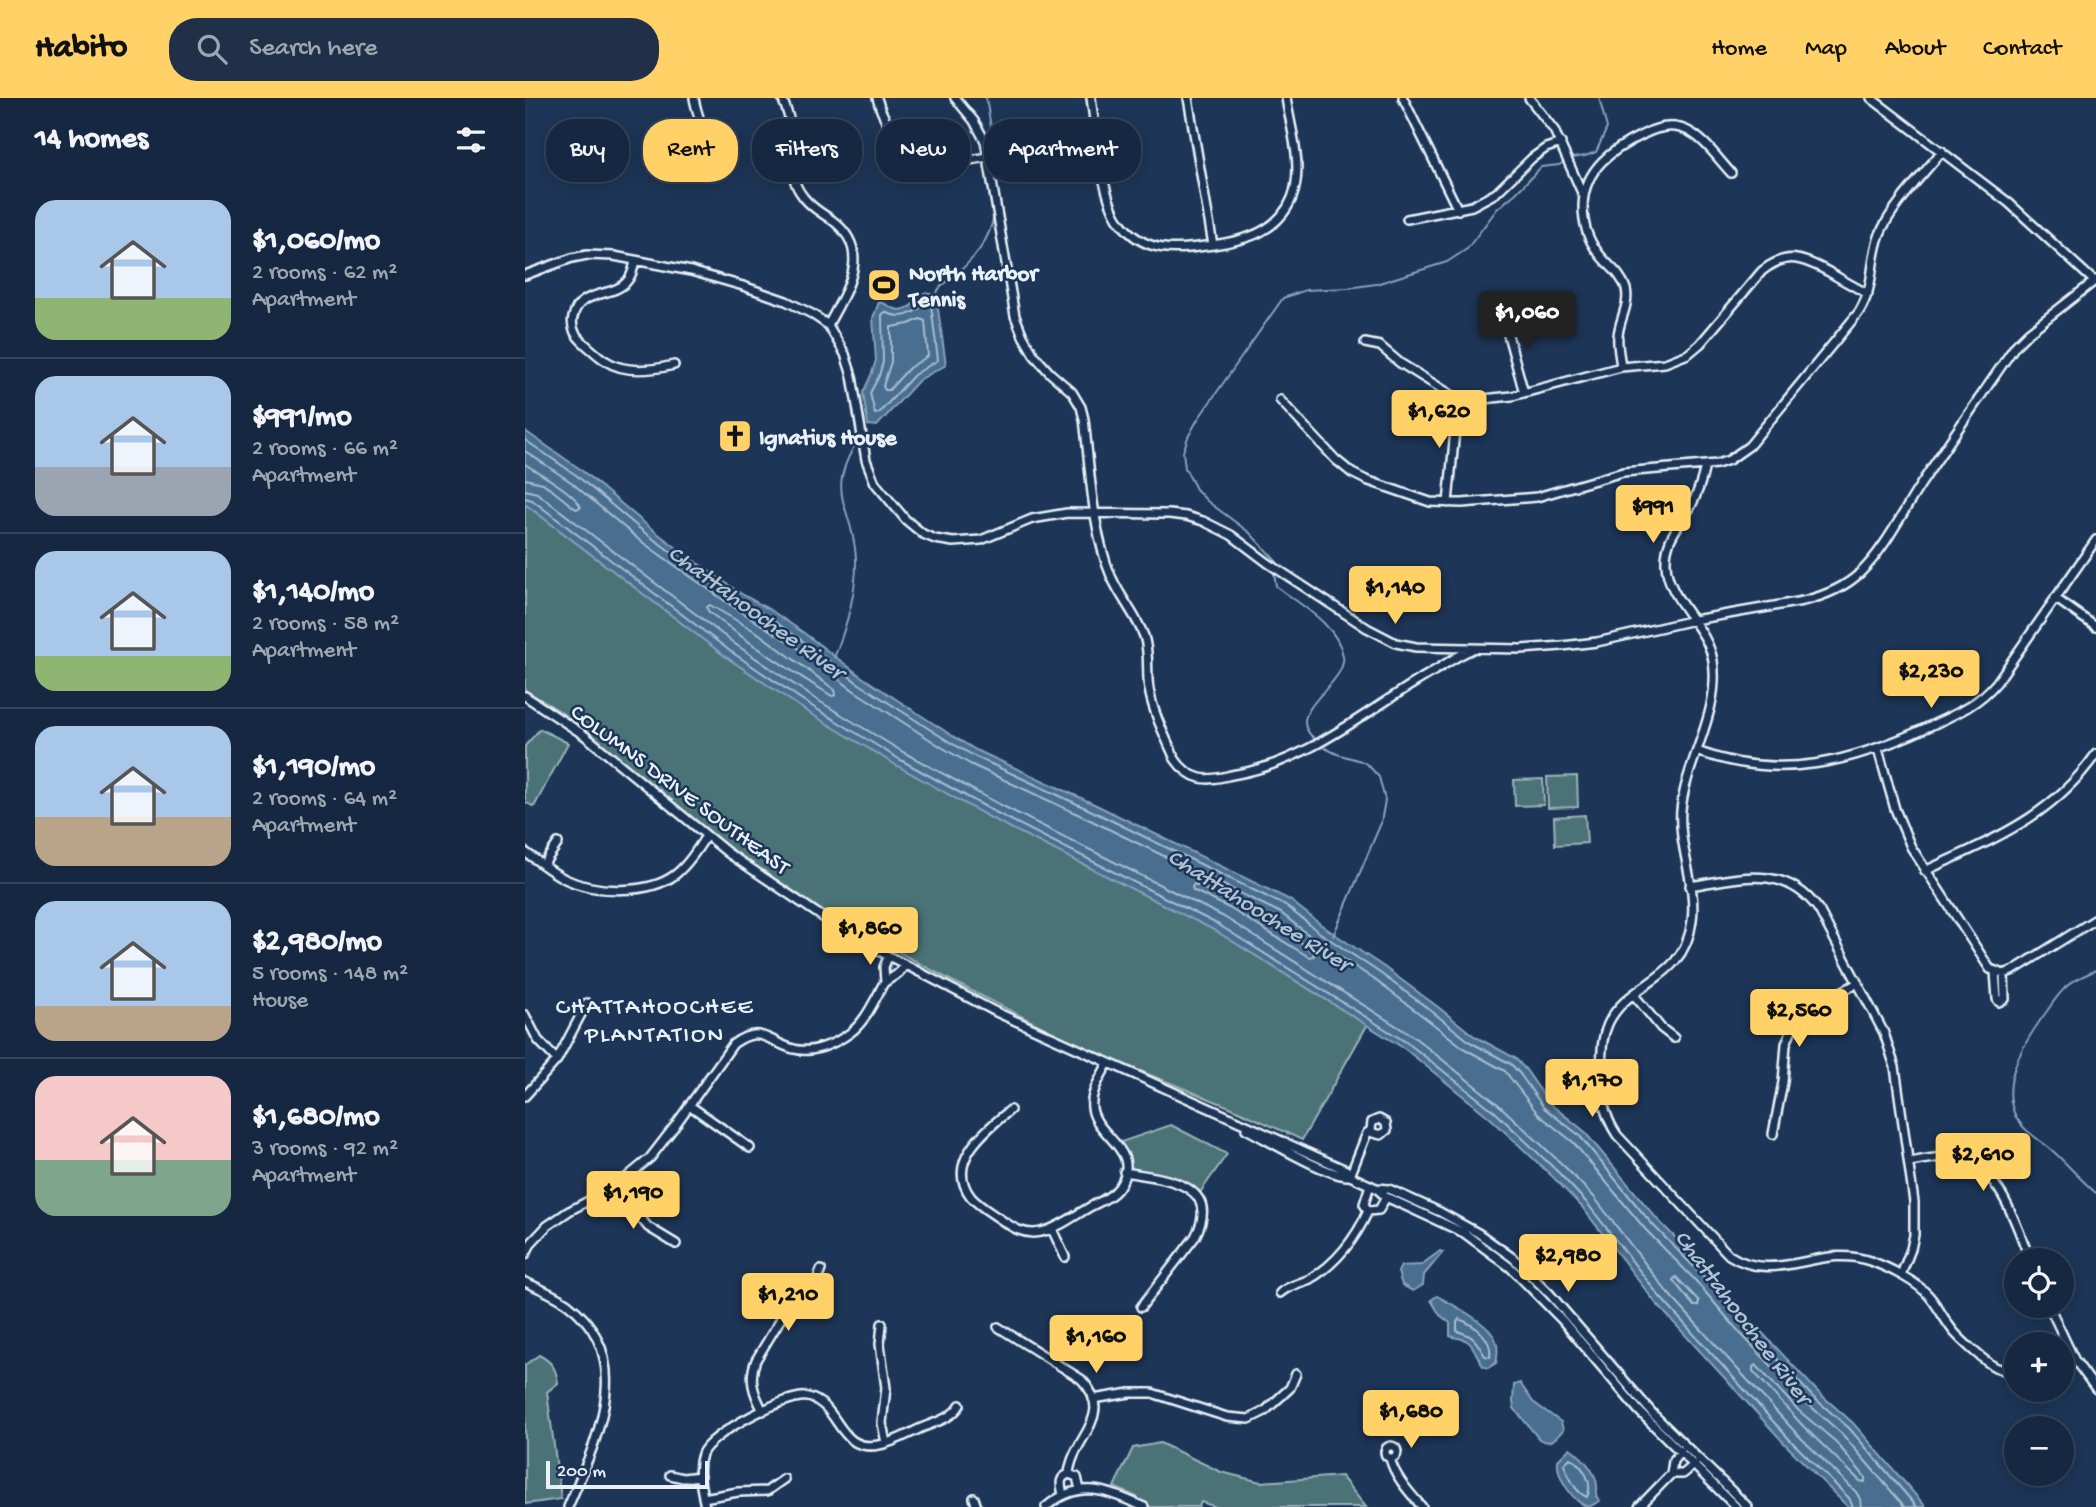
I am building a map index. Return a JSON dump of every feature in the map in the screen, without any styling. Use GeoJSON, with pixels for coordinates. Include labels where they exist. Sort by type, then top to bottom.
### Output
{"type":"FeatureCollection","features":[{"type":"Feature","properties":{"kind":"street"},"geometry":{"type":"LineString","coordinates":[[694,98],[699,119]]}},
{"type":"Feature","properties":{"kind":"street"},"geometry":{"type":"LineString","coordinates":[[782,98],[790,123],[792,167],[797,187],[810,205],[842,230],[853,253],[851,279],[828,325]]}},
{"type":"Feature","properties":{"kind":"street"},"geometry":{"type":"LineString","coordinates":[[877,98],[884,119],[893,133],[919,155],[947,162],[984,157]]}},
{"type":"Feature","properties":{"kind":"street"},"geometry":{"type":"LineString","coordinates":[[955,98],[979,129],[984,145]]}},
{"type":"Feature","properties":{"kind":"street"},"geometry":{"type":"LineString","coordinates":[[1091,98],[1106,192],[1114,214],[1121,224],[1142,241],[1155,247],[1178,250],[1240,241],[1262,232],[1284,212],[1296,184],[1297,169],[1286,98]]}},
{"type":"Feature","properties":{"kind":"street"},"geometry":{"type":"LineString","coordinates":[[1188,98],[1213,245]]}},
{"type":"Feature","properties":{"kind":"street"},"geometry":{"type":"LineString","coordinates":[[1403,98],[1458,211]]}},
{"type":"Feature","properties":{"kind":"street"},"geometry":{"type":"LineString","coordinates":[[1529,98],[1547,119],[1560,142],[1583,196]]}},
{"type":"Feature","properties":{"kind":"street"},"geometry":{"type":"LineString","coordinates":[[525,275],[572,258],[587,255],[614,256],[691,271],[743,286],[794,304],[828,325],[849,365],[866,460],[871,474],[881,491],[906,520],[918,531],[941,541],[970,541],[991,537],[1043,516],[1067,513],[1169,514],[1203,521],[1231,535],[1279,571],[1367,628],[1396,643],[1416,647],[1528,649],[1597,642],[1694,620],[1816,598],[1839,588],[1858,574],[1876,553],[2015,346],[2095,280],[2008,203],[1871,98]]}},
{"type":"Feature","properties":{"kind":"street"},"geometry":{"type":"LineString","coordinates":[[1621,368],[1618,337],[1626,306],[1625,288],[1616,271],[1598,254],[1589,238],[1583,218],[1583,196],[1590,176],[1605,157],[1622,145],[1653,130],[1672,126],[1683,127],[1692,132],[1731,173]]}},
{"type":"Feature","properties":{"kind":"street"},"geometry":{"type":"LineString","coordinates":[[1407,219],[1458,211],[1472,206],[1496,193],[1532,158],[1560,142]]}},
{"type":"Feature","properties":{"kind":"street"},"geometry":{"type":"LineString","coordinates":[[1280,400],[1336,460],[1352,473],[1430,502],[1537,497],[1623,471],[1705,466],[1729,460],[1749,446],[1859,312],[1868,294],[1876,247],[1883,227],[1942,151]]}},
{"type":"Feature","properties":{"kind":"street"},"geometry":{"type":"LineString","coordinates":[[1573,172],[1590,176]]}},
{"type":"Feature","properties":{"kind":"street"},"geometry":{"type":"LineString","coordinates":[[992,182],[1015,316],[1034,355],[1072,392],[1081,407],[1104,556],[1110,575],[1138,622],[1144,638],[1148,686],[1154,709],[1181,767],[1193,775],[1212,779],[1276,764],[1299,754],[1402,690],[1476,649]]}},
{"type":"Feature","properties":{"kind":"street"},"geometry":{"type":"LineString","coordinates":[[1365,343],[1380,346],[1400,363],[1458,399],[1491,400],[1621,368],[1665,363],[1688,354],[1700,344],[1762,271],[1781,260],[1794,258],[1807,261],[1868,294]]}},
{"type":"Feature","properties":{"kind":"street"},"geometry":{"type":"LineString","coordinates":[[635,260],[631,275],[624,284],[580,303],[573,317],[574,331],[580,340],[613,365],[656,369],[674,365]]}},
{"type":"Feature","properties":{"kind":"street"},"geometry":{"type":"LineString","coordinates":[[1505,311],[1505,324],[1524,393]]}},
{"type":"Feature","properties":{"kind":"street"},"geometry":{"type":"LineString","coordinates":[[1448,503],[1458,399]]}},
{"type":"Feature","properties":{"kind":"street"},"geometry":{"type":"LineString","coordinates":[[1705,466],[1696,495],[1673,533],[1666,564],[1670,581],[1708,642],[1714,675],[1711,704],[1683,795],[1681,813],[1693,919],[1684,947],[1667,970],[1616,1011],[1604,1035],[1601,1091],[1604,1113],[1617,1135],[1721,1248],[1738,1261],[1758,1267],[1775,1267],[1825,1257],[1845,1256],[1871,1261],[1901,1275],[1928,1294],[1955,1332],[1993,1366],[2004,1369]]}},
{"type":"Feature","properties":{"kind":"street"},"geometry":{"type":"LineString","coordinates":[[1697,751],[1737,764],[1776,768],[1802,766],[1878,750],[1962,711],[1982,698],[1997,682],[2096,540]]}},
{"type":"Feature","properties":{"kind":"street"},"geometry":{"type":"LineString","coordinates":[[2055,598],[2096,627]]}},
{"type":"Feature","properties":{"kind":"street","name":"COLUMNS DRIVE SOUTHEAST"},"geometry":{"type":"LineString","coordinates":[[525,696],[584,734],[706,836],[831,924],[888,957],[983,1006],[1346,1170],[1350,1176],[1386,1196],[1464,1233],[1511,1268],[1560,1318],[1639,1411],[1683,1449],[1735,1507]]}},
{"type":"Feature","properties":{"kind":"street"},"geometry":{"type":"LineString","coordinates":[[1878,750],[1902,830],[1925,871],[1987,965],[1999,973],[2014,971],[2096,919]]}},
{"type":"Feature","properties":{"kind":"street"},"geometry":{"type":"LineString","coordinates":[[1925,871],[2015,828],[2038,814],[2074,782],[2096,754]]}},
{"type":"Feature","properties":{"kind":"street"},"geometry":{"type":"LineString","coordinates":[[525,852],[569,881],[585,886],[645,888],[663,883],[678,873],[706,836]]}},
{"type":"Feature","properties":{"kind":"street"},"geometry":{"type":"LineString","coordinates":[[543,865],[558,843]]}},
{"type":"Feature","properties":{"kind":"street"},"geometry":{"type":"LineString","coordinates":[[1690,886],[1757,876],[1776,879],[1808,897],[1819,910],[1884,1033],[1892,1055],[1909,1162],[1915,1223],[1911,1249],[1901,1275]]}},
{"type":"Feature","properties":{"kind":"street"},"geometry":{"type":"LineString","coordinates":[[885,982],[884,967],[888,957]]}},
{"type":"Feature","properties":{"kind":"street"},"geometry":{"type":"LineString","coordinates":[[525,1255],[539,1234],[557,1218],[615,1187],[650,1158],[729,1047],[739,1039],[751,1035],[764,1036],[801,1051],[813,1050],[835,1042],[851,1032],[862,1020],[885,982],[898,975],[904,966]]}},
{"type":"Feature","properties":{"kind":"street"},"geometry":{"type":"LineString","coordinates":[[1773,1134],[1783,1082],[1786,1044],[1793,1026],[1810,1008],[1858,982]]}},
{"type":"Feature","properties":{"kind":"street"},"geometry":{"type":"LineString","coordinates":[[1634,995],[1661,1028],[1674,1038]]}},
{"type":"Feature","properties":{"kind":"street"},"geometry":{"type":"LineString","coordinates":[[525,1096],[557,1060],[587,1003]]}},
{"type":"Feature","properties":{"kind":"street"},"geometry":{"type":"LineString","coordinates":[[525,1015],[538,1040],[557,1060]]}},
{"type":"Feature","properties":{"kind":"street"},"geometry":{"type":"LineString","coordinates":[[1010,1111],[971,1147],[964,1171],[966,1188],[977,1203],[1015,1229],[1033,1233],[1052,1229],[1109,1196],[1119,1186],[1124,1172],[1125,1160],[1122,1152],[1098,1124],[1093,1109],[1094,1090],[1108,1063]]}},
{"type":"Feature","properties":{"kind":"street"},"geometry":{"type":"LineString","coordinates":[[689,1105],[750,1148]]}},
{"type":"Feature","properties":{"kind":"street"},"geometry":{"type":"LineString","coordinates":[[1350,1176],[1367,1133],[1371,1130]]}},
{"type":"Feature","properties":{"kind":"street"},"geometry":{"type":"LineString","coordinates":[[1909,1162],[1951,1157],[1973,1163],[2000,1192],[2025,1248]]}},
{"type":"Feature","properties":{"kind":"street"},"geometry":{"type":"LineString","coordinates":[[1124,1172],[1183,1185],[1195,1194],[1201,1208],[1200,1227],[1195,1237],[1141,1307]]}},
{"type":"Feature","properties":{"kind":"street"},"geometry":{"type":"LineString","coordinates":[[615,1187],[648,1227],[677,1244]]}},
{"type":"Feature","properties":{"kind":"street"},"geometry":{"type":"LineString","coordinates":[[1369,1212],[1364,1204],[1373,1187]]}},
{"type":"Feature","properties":{"kind":"street","name":"COLUMNS DRIVE SOUTHEAST"},"geometry":{"type":"LineString","coordinates":[[1373,1187],[1389,1189],[1440,1212],[1478,1233],[1513,1258],[1541,1284],[1683,1449]]}},
{"type":"Feature","properties":{"kind":"street"},"geometry":{"type":"LineString","coordinates":[[1280,1293],[1291,1284],[1312,1278],[1330,1264],[1353,1239],[1369,1212],[1378,1210],[1386,1196]]}},
{"type":"Feature","properties":{"kind":"street"},"geometry":{"type":"LineString","coordinates":[[1052,1229],[1065,1257]]}},
{"type":"Feature","properties":{"kind":"street"},"geometry":{"type":"LineString","coordinates":[[763,1411],[752,1384],[755,1360],[779,1320],[812,1294],[821,1270]]}},
{"type":"Feature","properties":{"kind":"street"},"geometry":{"type":"LineString","coordinates":[[525,1282],[567,1303],[582,1317],[598,1340],[605,1361],[608,1386],[601,1418],[585,1469],[568,1507]]}},
{"type":"Feature","properties":{"kind":"street"},"geometry":{"type":"LineString","coordinates":[[882,1324],[880,1344],[886,1388],[882,1423],[886,1443]]}},
{"type":"Feature","properties":{"kind":"street"},"geometry":{"type":"LineString","coordinates":[[998,1326],[1081,1379],[1091,1392],[1095,1408],[1092,1424],[1074,1455],[1069,1474],[1062,1478],[1063,1495]]}},
{"type":"Feature","properties":{"kind":"street"},"geometry":{"type":"LineString","coordinates":[[2074,1359],[2096,1389]]}},
{"type":"Feature","properties":{"kind":"street"},"geometry":{"type":"LineString","coordinates":[[1093,1399],[1130,1393],[1152,1393],[1227,1417],[1249,1419],[1265,1411],[1290,1388],[1296,1374]]}},
{"type":"Feature","properties":{"kind":"street"},"geometry":{"type":"LineString","coordinates":[[705,1507],[700,1462],[707,1445],[720,1434],[794,1397],[806,1397],[826,1406],[846,1436],[865,1446],[886,1443],[952,1415],[960,1405]]}},
{"type":"Feature","properties":{"kind":"street"},"geometry":{"type":"LineString","coordinates":[[1639,1507],[1671,1474],[1673,1461],[1683,1449]]}},
{"type":"Feature","properties":{"kind":"street"},"geometry":{"type":"LineString","coordinates":[[1390,1458],[1405,1487],[1422,1507]]}},
{"type":"Feature","properties":{"kind":"street"},"geometry":{"type":"LineString","coordinates":[[1671,1474],[1683,1474],[1696,1462]]}},
{"type":"Feature","properties":{"kind":"street","name":"COLUMNS DRIVE SOUTHEAST"},"geometry":{"type":"LineString","coordinates":[[1696,1462],[1748,1507]]}},
{"type":"Feature","properties":{"kind":"street"},"geometry":{"type":"LineString","coordinates":[[1069,1474],[1077,1477],[1080,1490]]}},
{"type":"Feature","properties":{"kind":"street"},"geometry":{"type":"LineString","coordinates":[[670,1475],[683,1478],[700,1476]]}},
{"type":"Feature","properties":{"kind":"street"},"geometry":{"type":"LineString","coordinates":[[703,1498],[738,1492],[767,1491],[784,1479]]}},
{"type":"Feature","properties":{"kind":"street"},"geometry":{"type":"LineString","coordinates":[[1046,1507],[1063,1495],[1080,1490],[1105,1491],[1144,1507]]}},
{"type":"Feature","properties":{"kind":"street"},"geometry":{"type":"LineString","coordinates":[[974,1498],[977,1507]]}},
{"type":"Feature","properties":{"kind":"green space","name":"North Harbor Tennis"},"geometry":{"type":"Polygon","coordinates":[[[895,274],[899,287],[872,296],[868,283],[895,274]]]}},
{"type":"Feature","properties":{"kind":"green space"},"geometry":{"type":"Polygon","coordinates":[[[525,494],[1091,855],[1369,1022],[1302,1140],[1232,1108],[1086,1049],[819,909],[729,850],[599,741],[558,710],[525,690],[525,494]]]}},
{"type":"Feature","properties":{"kind":"green space"},"geometry":{"type":"Polygon","coordinates":[[[540,729],[568,743],[534,807],[525,802],[525,746],[540,729]]]}},
{"type":"Feature","properties":{"kind":"green space"},"geometry":{"type":"Polygon","coordinates":[[[1577,776],[1578,807],[1548,808],[1547,777],[1577,776]]]}},
{"type":"Feature","properties":{"kind":"green space"},"geometry":{"type":"Polygon","coordinates":[[[1543,779],[1544,805],[1515,806],[1514,780],[1543,779]]]}},
{"type":"Feature","properties":{"kind":"green space"},"geometry":{"type":"Polygon","coordinates":[[[1585,815],[1587,843],[1555,845],[1554,817],[1585,815]]]}},
{"type":"Feature","properties":{"kind":"green space"},"geometry":{"type":"Polygon","coordinates":[[[1171,1125],[1227,1154],[1199,1194],[1176,1178],[1133,1170],[1128,1161],[1121,1142],[1171,1125]]]}},
{"type":"Feature","properties":{"kind":"green space"},"geometry":{"type":"Polygon","coordinates":[[[539,1355],[553,1366],[558,1383],[547,1392],[561,1499],[525,1504],[525,1365],[539,1355]]]}},
{"type":"Feature","properties":{"kind":"green space"},"geometry":{"type":"Polygon","coordinates":[[[1160,1443],[1221,1472],[1261,1482],[1341,1476],[1366,1507],[1216,1507],[1201,1502],[1199,1507],[1132,1507],[1137,1497],[1114,1487],[1133,1448],[1160,1443]]]}},
{"type":"Feature","properties":{"kind":"water"},"geometry":{"type":"Polygon","coordinates":[[[924,293],[936,295],[946,365],[919,380],[877,426],[868,425],[863,393],[876,360],[873,318],[879,302],[895,309],[904,309],[924,293]]]}},
{"type":"Feature","properties":{"kind":"water","name":"Chattahoochee River"},"geometry":{"type":"Polygon","coordinates":[[[525,431],[580,469],[686,555],[951,735],[976,750],[1094,804],[1290,900],[1474,1036],[1515,1058],[1549,1103],[1583,1130],[1657,1219],[1818,1392],[1853,1423],[1926,1507],[1848,1507],[1786,1445],[1655,1302],[1582,1207],[1554,1178],[1489,1117],[1405,1049],[1216,931],[989,817],[806,711],[726,657],[525,504],[525,431]]]}},
{"type":"Feature","properties":{"kind":"water"},"geometry":{"type":"Polygon","coordinates":[[[1440,1251],[1443,1252],[1424,1275],[1423,1285],[1413,1291],[1402,1285],[1398,1272],[1401,1266],[1421,1265],[1440,1251]]]}},
{"type":"Feature","properties":{"kind":"water"},"geometry":{"type":"Polygon","coordinates":[[[1437,1296],[1488,1329],[1497,1345],[1496,1363],[1488,1368],[1483,1366],[1469,1343],[1450,1336],[1450,1323],[1440,1315],[1431,1300],[1437,1296]]]}},
{"type":"Feature","properties":{"kind":"water"},"geometry":{"type":"Polygon","coordinates":[[[1520,1383],[1533,1402],[1561,1422],[1563,1430],[1553,1440],[1546,1442],[1539,1439],[1514,1408],[1514,1385],[1520,1383]]]}},
{"type":"Feature","properties":{"kind":"water"},"geometry":{"type":"Polygon","coordinates":[[[1570,1448],[1581,1457],[1594,1475],[1596,1496],[1600,1501],[1589,1507],[1572,1495],[1560,1474],[1558,1460],[1570,1448]]]}},
{"type":"Feature","properties":{"kind":"waterway"},"geometry":{"type":"LineString","coordinates":[[986,98],[994,145],[996,184]]}},
{"type":"Feature","properties":{"kind":"waterway"},"geometry":{"type":"LineString","coordinates":[[1572,158],[1596,152],[1607,128],[1599,98]]}},
{"type":"Feature","properties":{"kind":"waterway"},"geometry":{"type":"LineString","coordinates":[[1276,567],[1277,562],[1250,533],[1207,501],[1196,489],[1185,468],[1183,452],[1198,419],[1283,298],[1306,290],[1376,284],[1447,262],[1467,249],[1497,209],[1541,167],[1564,162]]}},
{"type":"Feature","properties":{"kind":"waterway"},"geometry":{"type":"LineString","coordinates":[[936,295],[979,250],[989,233],[994,214]]}},
{"type":"Feature","properties":{"kind":"waterway","name":"Chattahoochee River"},"geometry":{"type":"LineString","coordinates":[[834,658],[855,583],[854,540],[841,488],[848,459],[858,440]]}},
{"type":"Feature","properties":{"kind":"waterway"},"geometry":{"type":"LineString","coordinates":[[1274,572],[1276,586],[1326,625],[1340,645],[1343,656],[1342,667],[1336,677],[1305,719],[1306,729],[1315,739]]}},
{"type":"Feature","properties":{"kind":"waterway","name":"Chattahoochee River"},"geometry":{"type":"LineString","coordinates":[[1325,748],[1368,765],[1379,777],[1385,800],[1381,823],[1333,936]]}},
{"type":"Feature","properties":{"kind":"waterway"},"geometry":{"type":"LineString","coordinates":[[2096,970],[2070,983],[2054,1001],[2024,1047],[2010,1088],[2015,1115],[2023,1126],[2096,1193]]}},
{"type":"Feature","properties":{"kind":"place","name":"North Harbor Tennis"},"geometry":{"type":"Point","coordinates":[884,285]}},
{"type":"Feature","properties":{"kind":"place","name":"Ignatius House"},"geometry":{"type":"Point","coordinates":[735,436]}},
{"type":"Feature","properties":{"kind":"district","name":"CHATTAHOOCHEE PLANTATION"},"geometry":{"type":"Point","coordinates":[655,1019]}}]}
